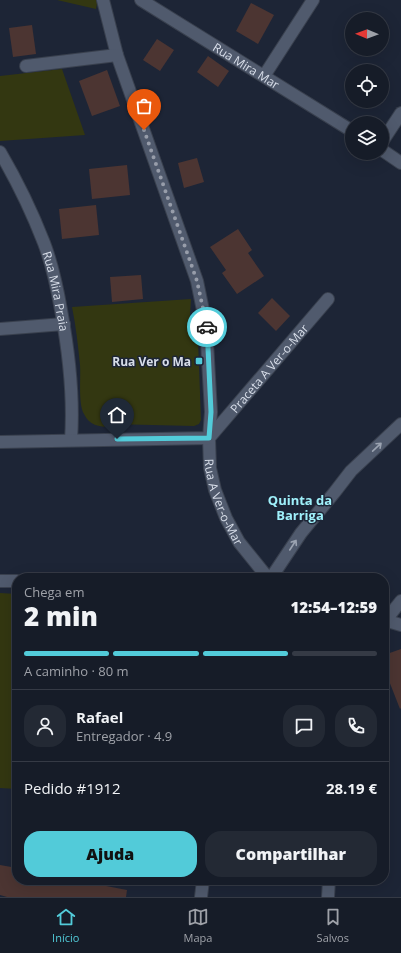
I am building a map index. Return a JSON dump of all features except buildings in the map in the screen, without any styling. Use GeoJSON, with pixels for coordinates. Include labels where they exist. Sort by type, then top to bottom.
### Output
{"type":"FeatureCollection","features":[{"type":"Feature","properties":{"kind":"street","name":"Rua A Ver-o-Mar"},"geometry":{"type":"LineString","coordinates":[[103,0],[117,55],[197,281],[206,325],[211,412],[209,438],[210,468],[215,490],[226,518],[239,542],[266,573]]}},
{"type":"Feature","properties":{"kind":"street","name":"Rua Mira Mar"},"geometry":{"type":"LineString","coordinates":[[141,0],[345,127]]}},
{"type":"Feature","properties":{"kind":"street"},"geometry":{"type":"LineString","coordinates":[[264,76],[313,0]]}},
{"type":"Feature","properties":{"kind":"street"},"geometry":{"type":"LineString","coordinates":[[26,66],[117,55]]}},
{"type":"Feature","properties":{"kind":"street"},"geometry":{"type":"LineString","coordinates":[[389,131],[401,113]]}},
{"type":"Feature","properties":{"kind":"street","name":"Rua Mira Praia"},"geometry":{"type":"LineString","coordinates":[[0,152],[21,192],[44,243],[57,285],[64,324],[71,383],[71,440]]}},
{"type":"Feature","properties":{"kind":"street"},"geometry":{"type":"LineString","coordinates":[[389,154],[401,162]]}},
{"type":"Feature","properties":{"kind":"street","name":"Praceta A Ver-o-Mar"},"geometry":{"type":"LineString","coordinates":[[209,438],[328,298]]}},
{"type":"Feature","properties":{"kind":"street"},"geometry":{"type":"LineString","coordinates":[[0,329],[64,324]]}},
{"type":"Feature","properties":{"kind":"street"},"geometry":{"type":"LineString","coordinates":[[273,573],[301,533],[351,471],[401,424]]}},
{"type":"Feature","properties":{"kind":"street"},"geometry":{"type":"LineString","coordinates":[[0,442],[209,438]]}},
{"type":"Feature","properties":{"kind":"street"},"geometry":{"type":"LineString","coordinates":[[0,581],[12,581]]}},
{"type":"Feature","properties":{"kind":"street"},"geometry":{"type":"LineString","coordinates":[[389,615],[401,601]]}},
{"type":"Feature","properties":{"kind":"street"},"geometry":{"type":"LineString","coordinates":[[389,621],[401,625]]}},
{"type":"Feature","properties":{"kind":"street"},"geometry":{"type":"LineString","coordinates":[[201,897],[202,885]]}},
{"type":"Feature","properties":{"kind":"street"},"geometry":{"type":"LineString","coordinates":[[328,897],[329,885]]}},
{"type":"Feature","properties":{"kind":"green space"},"geometry":{"type":"Polygon","coordinates":[[[57,0],[96,0],[97,3],[96,9],[57,0]]]}},
{"type":"Feature","properties":{"kind":"green space"},"geometry":{"type":"Polygon","coordinates":[[[62,69],[85,135],[0,141],[0,76],[62,69]]]}},
{"type":"Feature","properties":{"kind":"green space"},"geometry":{"type":"Polygon","coordinates":[[[191,299],[189,331],[196,335],[198,340],[201,420],[199,424],[194,426],[110,424],[110,427],[106,427],[95,425],[89,421],[82,410],[81,404],[80,365],[72,307],[191,299]]]}},
{"type":"Feature","properties":{"kind":"green space"},"geometry":{"type":"Polygon","coordinates":[[[0,593],[12,594],[12,789],[0,788],[0,593]]]}},
{"type":"Feature","properties":{"kind":"way so far"},"geometry":{"type":"LineString","coordinates":[[144,130],[197,281],[207,327]]}},
{"type":"Feature","properties":{"kind":"place","name":"Rua Ver o Ma"},"geometry":{"type":"Point","coordinates":[199,361]}},
{"type":"Feature","properties":{"kind":"district","name":"Quinta da Barriga"},"geometry":{"type":"Point","coordinates":[300,508]}},
{"type":"Feature","properties":{"kind":"route"},"geometry":{"type":"LineString","coordinates":[[117,439],[209,438],[211,412],[207,327]]}}]}
